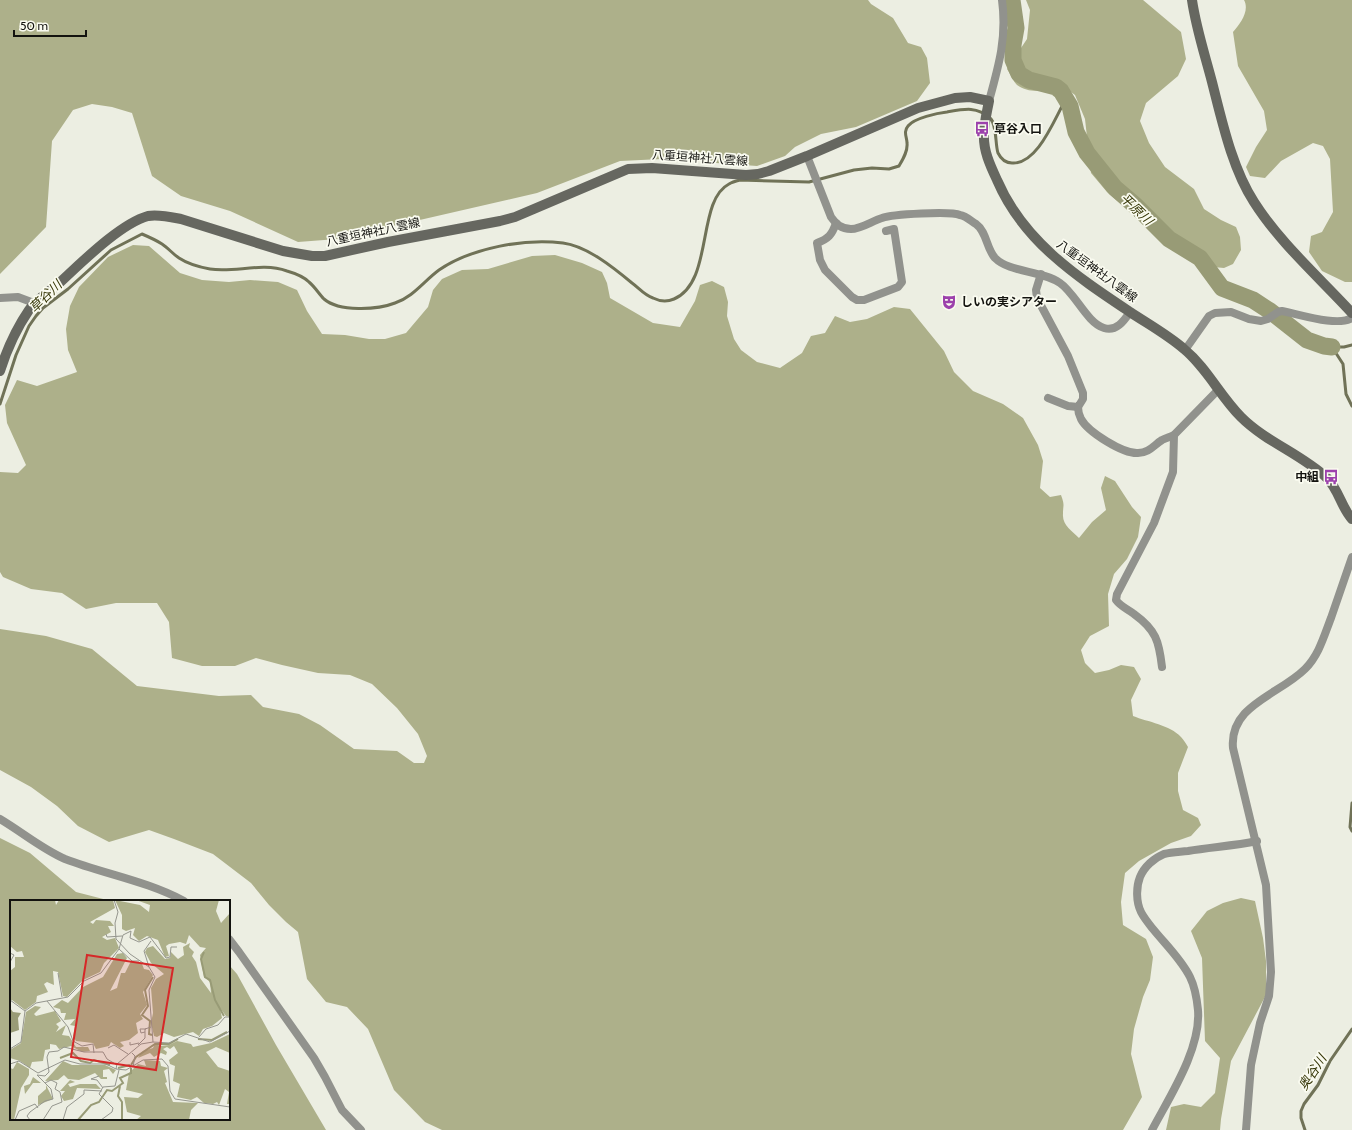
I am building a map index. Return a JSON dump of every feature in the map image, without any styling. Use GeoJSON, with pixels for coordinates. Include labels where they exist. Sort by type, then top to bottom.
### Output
{"type":"FeatureCollection","features":[{"type":"Feature","properties":{"kind":"main road"},"geometry":{"type":"LineString","coordinates":[[1192,0],[1200,38],[1222,121],[1236,164],[1247,189],[1267,220],[1352,313]]}},
{"type":"Feature","properties":{"kind":"main road","name":"八重垣神社八雲線"},"geometry":{"type":"LineString","coordinates":[[0,371],[14,333],[34,304],[106,241],[124,228],[148,216],[164,216],[181,219],[299,255],[325,256],[515,217],[628,169],[652,168],[752,175],[768,171],[807,156],[918,108],[954,98],[970,97],[989,101],[984,133],[987,156],[1005,199],[1015,215],[1040,244],[1062,264],[1185,350],[1196,360],[1231,406],[1254,428],[1328,479],[1352,519]]}},
{"type":"Feature","properties":{"kind":"street"},"geometry":{"type":"LineString","coordinates":[[989,101],[1000,63],[1004,38],[1002,0]]}},
{"type":"Feature","properties":{"kind":"street"},"geometry":{"type":"LineString","coordinates":[[807,156],[831,217],[836,223],[847,229],[853,229],[882,217],[897,215],[951,213],[961,215],[978,225],[995,258],[1017,269],[1041,274],[1062,284],[1093,322],[1102,328],[1108,329],[1118,326],[1130,312]]}},
{"type":"Feature","properties":{"kind":"street"},"geometry":{"type":"LineString","coordinates":[[836,223],[830,236],[826,240],[817,243],[820,260],[825,270],[852,297],[857,300],[864,300],[898,287],[902,282],[894,229],[886,231]]}},
{"type":"Feature","properties":{"kind":"street"},"geometry":{"type":"LineString","coordinates":[[1041,274],[1036,290],[1037,298],[1068,356],[1082,388],[1083,399],[1078,407],[1080,418],[1086,426],[1112,445],[1126,452],[1139,453],[1150,450],[1163,440],[1174,435],[1218,390]]}},
{"type":"Feature","properties":{"kind":"street"},"geometry":{"type":"LineString","coordinates":[[0,298],[18,297],[34,304]]}},
{"type":"Feature","properties":{"kind":"street"},"geometry":{"type":"LineString","coordinates":[[1185,350],[1209,316],[1215,313],[1231,312],[1255,321],[1268,319],[1282,311],[1334,322],[1352,318]]}},
{"type":"Feature","properties":{"kind":"street"},"geometry":{"type":"LineString","coordinates":[[1048,398],[1068,406],[1078,407]]}},
{"type":"Feature","properties":{"kind":"street"},"geometry":{"type":"LineString","coordinates":[[1162,667],[1160,647],[1149,627],[1120,605],[1116,600],[1120,587],[1133,566],[1154,523],[1173,472],[1174,435]]}},
{"type":"Feature","properties":{"kind":"street"},"geometry":{"type":"LineString","coordinates":[[1246,1130],[1251,1065],[1260,1023],[1269,996],[1271,972],[1266,884],[1234,748],[1233,732],[1236,725],[1248,710],[1290,681],[1305,669],[1314,658],[1322,644],[1352,557]]}},
{"type":"Feature","properties":{"kind":"street"},"geometry":{"type":"LineString","coordinates":[[0,819],[40,846],[65,859],[145,884],[182,900]]}},
{"type":"Feature","properties":{"kind":"street"},"geometry":{"type":"LineString","coordinates":[[1152,1130],[1193,1047],[1198,1023],[1198,1010],[1196,995],[1191,979],[1175,955],[1141,912],[1138,904],[1137,891],[1140,876],[1147,865],[1162,855],[1172,852],[1234,846],[1257,841]]}},
{"type":"Feature","properties":{"kind":"street"},"geometry":{"type":"LineString","coordinates":[[230,941],[240,952],[314,1058],[342,1110],[361,1130]]}},
{"type":"Feature","properties":{"kind":"green space"},"geometry":{"type":"Polygon","coordinates":[[[0,0],[868,0],[871,4],[893,18],[908,43],[921,47],[927,58],[930,83],[917,101],[856,127],[821,134],[795,147],[785,156],[757,166],[662,159],[620,161],[537,193],[337,239],[298,242],[230,211],[181,196],[152,176],[132,113],[112,107],[92,104],[73,110],[52,141],[46,227],[0,274],[0,0]]]}},
{"type":"Feature","properties":{"kind":"green space"},"geometry":{"type":"Polygon","coordinates":[[[1026,0],[1143,0],[1181,32],[1186,59],[1178,76],[1146,103],[1140,121],[1149,143],[1165,167],[1194,189],[1204,209],[1221,220],[1236,227],[1240,237],[1241,250],[1233,264],[1224,268],[1213,267],[1193,247],[1165,231],[1135,217],[1107,192],[1091,173],[1085,119],[1075,95],[1063,86],[1034,91],[1017,85],[1007,69],[1027,39],[1030,10],[1026,0]]]}},
{"type":"Feature","properties":{"kind":"green space"},"geometry":{"type":"Polygon","coordinates":[[[1244,0],[1352,0],[1352,282],[1345,282],[1322,271],[1309,252],[1311,236],[1322,232],[1333,212],[1330,159],[1323,146],[1313,143],[1281,161],[1265,178],[1250,176],[1246,167],[1267,130],[1264,111],[1238,66],[1233,32],[1245,13],[1246,4],[1244,0]]]}},
{"type":"Feature","properties":{"kind":"green space"},"geometry":{"type":"Polygon","coordinates":[[[133,245],[149,246],[180,273],[202,280],[229,282],[250,280],[278,282],[297,290],[307,311],[322,334],[345,335],[369,339],[385,339],[406,333],[428,307],[433,290],[442,279],[462,270],[488,269],[532,256],[555,255],[582,263],[602,272],[607,283],[610,298],[653,323],[680,327],[695,301],[700,285],[712,281],[724,287],[728,302],[727,316],[734,339],[741,350],[757,362],[780,368],[802,353],[811,336],[825,333],[835,316],[850,322],[867,319],[894,307],[910,309],[944,351],[954,372],[973,391],[1003,404],[1023,418],[1038,445],[1043,461],[1040,488],[1050,497],[1061,495],[1064,521],[1068,528],[1079,538],[1092,522],[1106,510],[1101,488],[1105,476],[1115,481],[1132,507],[1141,517],[1138,537],[1127,559],[1114,574],[1108,594],[1109,626],[1090,636],[1081,650],[1085,663],[1095,673],[1109,670],[1121,665],[1134,667],[1141,679],[1131,700],[1133,716],[1171,730],[1181,737],[1186,743],[1188,747],[1178,773],[1178,791],[1183,810],[1198,818],[1201,825],[1191,836],[1171,843],[1139,861],[1125,873],[1121,902],[1123,925],[1146,939],[1153,957],[1150,980],[1143,997],[1134,1029],[1131,1054],[1142,1097],[1123,1130],[442,1130],[425,1122],[394,1090],[368,1029],[347,1007],[326,1002],[307,979],[298,932],[269,905],[251,883],[213,854],[149,830],[109,842],[78,826],[57,806],[31,787],[0,770],[0,629],[46,636],[92,649],[137,686],[219,696],[251,695],[263,707],[299,714],[320,725],[354,749],[397,751],[414,763],[424,763],[427,756],[418,734],[397,708],[372,684],[350,675],[318,673],[256,658],[235,666],[202,666],[172,658],[169,622],[157,603],[116,603],[86,609],[62,593],[31,589],[3,577],[0,572],[0,472],[18,473],[26,465],[7,423],[5,405],[17,380],[37,386],[77,372],[68,350],[66,329],[70,306],[79,287],[108,257],[133,245]]]}},
{"type":"Feature","properties":{"kind":"green space"},"geometry":{"type":"Polygon","coordinates":[[[0,838],[30,853],[76,892],[107,900],[10,900],[10,1120],[230,1120],[230,966],[237,974],[276,1045],[326,1130],[0,1130],[0,838]]]}},
{"type":"Feature","properties":{"kind":"green space"},"geometry":{"type":"Polygon","coordinates":[[[1241,898],[1255,901],[1266,961],[1266,995],[1231,1061],[1220,1130],[1166,1130],[1171,1107],[1184,1104],[1201,1107],[1215,1093],[1220,1058],[1205,1041],[1202,958],[1191,931],[1207,911],[1223,903],[1241,898]]]}},
{"type":"Feature","properties":{"kind":"waterway","name":"平原川"},"geometry":{"type":"LineString","coordinates":[[1012,0],[1016,28],[1013,45],[1013,60],[1019,74],[1029,80],[1056,87],[1061,91],[1070,106],[1076,132],[1087,153],[1115,188],[1135,205],[1169,239],[1200,258],[1222,288],[1253,300],[1270,311],[1307,340],[1332,347]]}},
{"type":"Feature","properties":{"kind":"waterway","name":"草谷川"},"geometry":{"type":"LineString","coordinates":[[0,404],[16,355],[29,326],[36,316],[43,308],[68,289],[111,250],[142,234],[162,244],[182,260],[190,264],[219,270],[268,267],[293,273],[307,280],[324,299],[331,303],[348,308],[369,308],[395,303],[413,293],[439,270],[452,262],[482,250],[499,246],[532,242],[563,243],[581,248],[600,258],[650,297],[658,300],[669,301],[686,290],[695,276],[712,207],[719,193],[730,183],[740,180],[809,182],[854,170],[872,168],[889,169],[899,166],[907,149],[906,130],[911,123],[932,115],[965,109],[975,110],[990,118],[995,129],[998,153],[1002,159],[1010,163],[1021,162],[1038,148],[1051,128],[1066,99]]}},
{"type":"Feature","properties":{"kind":"waterway","name":"平原川"},"geometry":{"type":"LineString","coordinates":[[1332,347],[1352,345]]}},
{"type":"Feature","properties":{"kind":"waterway","name":"奥谷川"},"geometry":{"type":"LineString","coordinates":[[1332,347],[1343,364],[1346,394],[1352,406]]}},
{"type":"Feature","properties":{"kind":"waterway","name":"奥谷川"},"geometry":{"type":"LineString","coordinates":[[1352,803],[1350,827],[1352,831]]}},
{"type":"Feature","properties":{"kind":"waterway","name":"奥谷川"},"geometry":{"type":"LineString","coordinates":[[1305,1130],[1301,1118],[1301,1111],[1304,1104],[1318,1085],[1330,1061],[1352,1029]]}},
{"type":"Feature","properties":{"kind":"place","name":"草谷入口"},"geometry":{"type":"Point","coordinates":[982,129]}},
{"type":"Feature","properties":{"kind":"place","name":"しいの実シアター"},"geometry":{"type":"Point","coordinates":[949,302]}},
{"type":"Feature","properties":{"kind":"place","name":"中組"},"geometry":{"type":"Point","coordinates":[1331,477]}}]}
